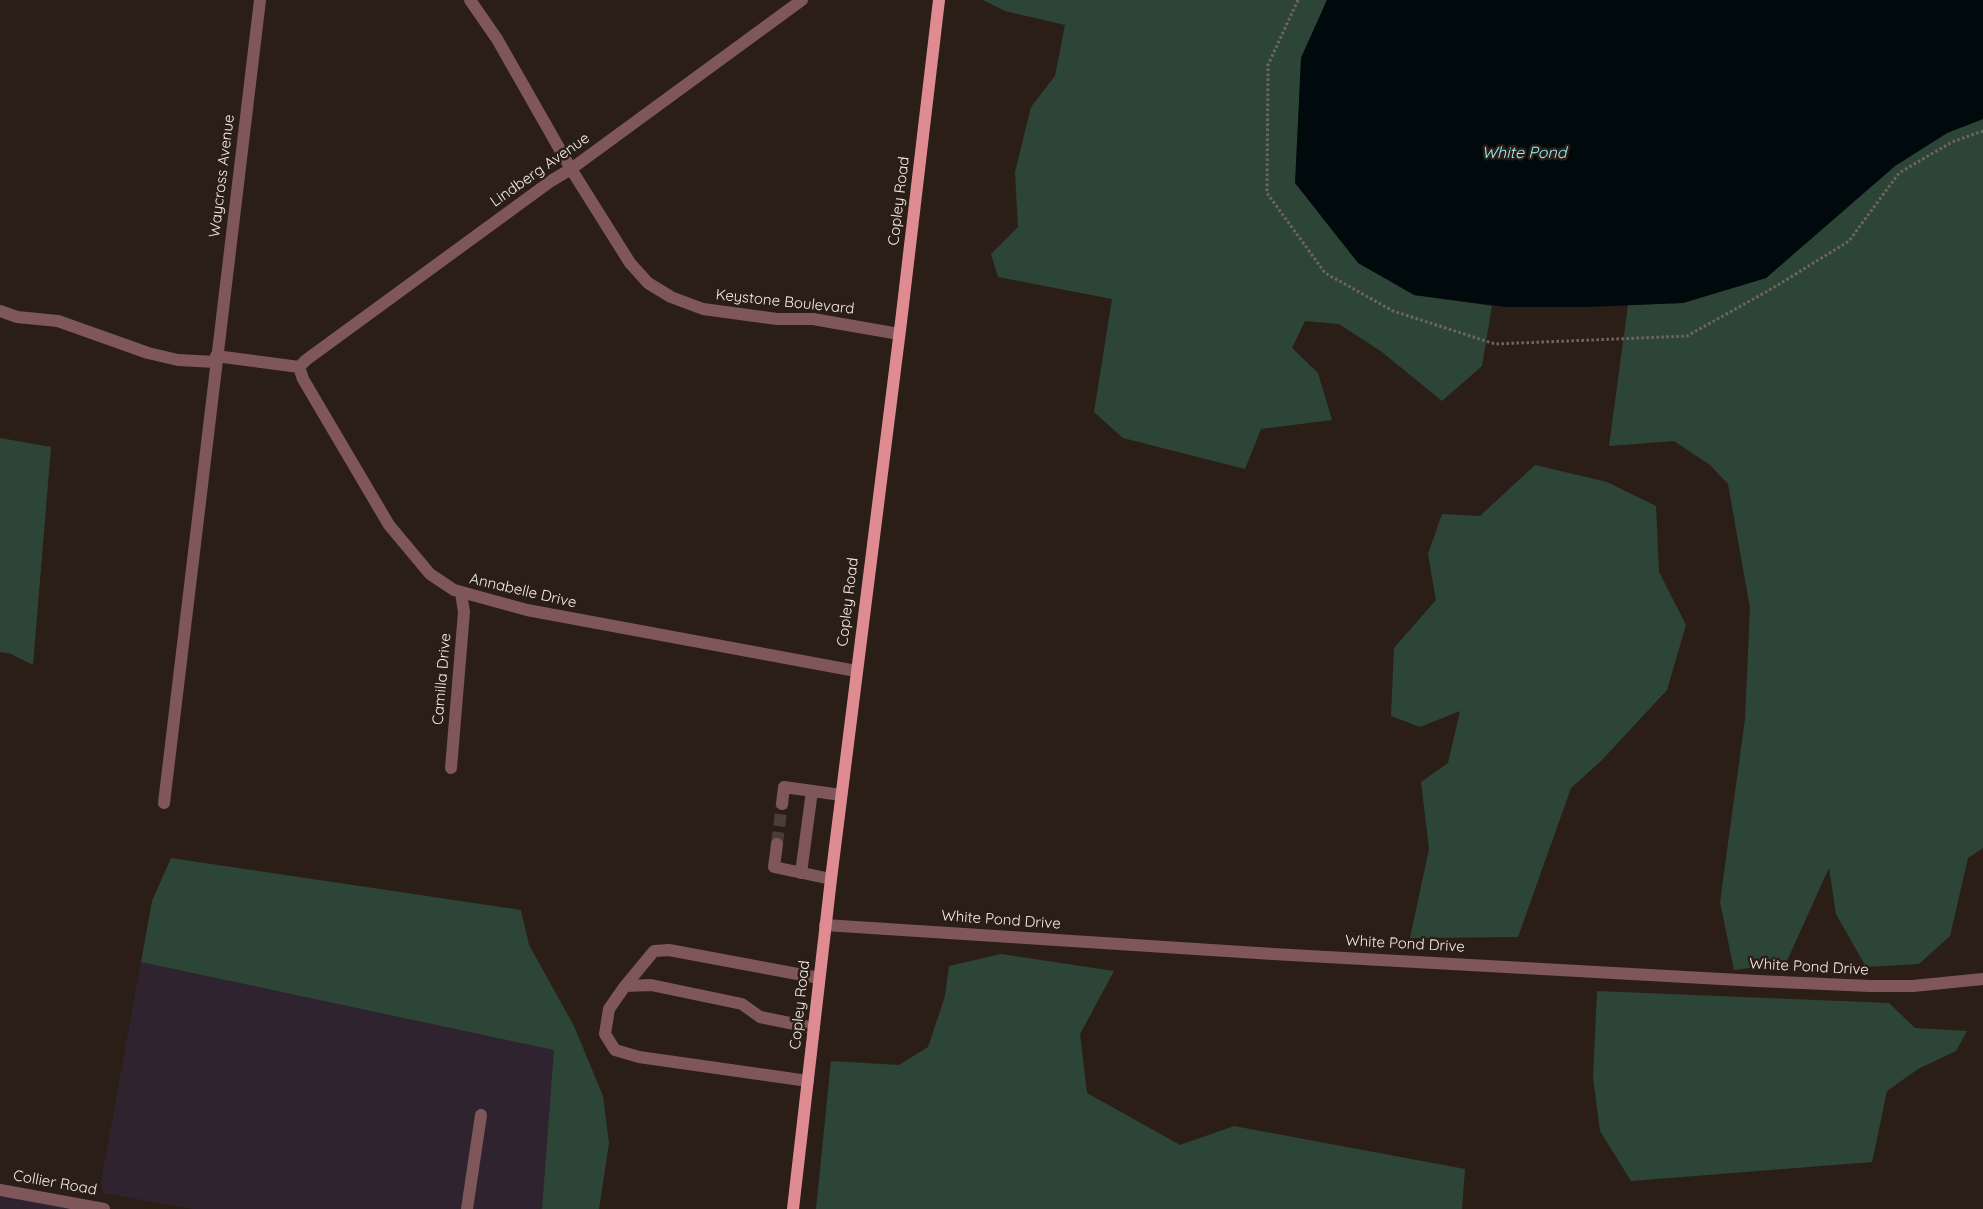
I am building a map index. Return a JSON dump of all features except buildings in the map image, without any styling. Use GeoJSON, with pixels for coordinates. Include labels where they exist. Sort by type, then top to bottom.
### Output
{"type":"FeatureCollection","features":[{"type":"Feature","properties":{"kind":"main road","name":"Copley Road"},"geometry":{"type":"LineString","coordinates":[[793,1209],[825,925],[939,0]]}},
{"type":"Feature","properties":{"kind":"street","name":"Waycross Avenue"},"geometry":{"type":"LineString","coordinates":[[164,803],[260,0]]}},
{"type":"Feature","properties":{"kind":"street","name":"Keystone Boulevard"},"geometry":{"type":"LineString","coordinates":[[470,0],[497,39],[571,169],[630,263],[648,283],[671,297],[703,309],[777,319],[828,321],[899,334]]}},
{"type":"Feature","properties":{"kind":"street","name":"Lindberg Avenue"},"geometry":{"type":"LineString","coordinates":[[299,367],[551,181],[571,169],[802,0]]}},
{"type":"Feature","properties":{"kind":"street"},"geometry":{"type":"LineString","coordinates":[[0,311],[17,318],[58,321],[148,353],[178,360],[216,359],[299,367]]}},
{"type":"Feature","properties":{"kind":"street","name":"Annabelle Drive"},"geometry":{"type":"LineString","coordinates":[[299,367],[302,379],[389,525],[430,574],[461,593],[527,610],[856,671]]}},
{"type":"Feature","properties":{"kind":"street","name":"Camilla Drive"},"geometry":{"type":"LineString","coordinates":[[451,768],[464,612],[461,593]]}},
{"type":"Feature","properties":{"kind":"street"},"geometry":{"type":"LineString","coordinates":[[782,804],[784,787],[841,796]]}},
{"type":"Feature","properties":{"kind":"street"},"geometry":{"type":"LineString","coordinates":[[801,873],[812,791]]}},
{"type":"Feature","properties":{"kind":"street"},"geometry":{"type":"LineString","coordinates":[[777,844],[774,867],[831,879]]}},
{"type":"Feature","properties":{"kind":"street","name":"White Pond Drive"},"geometry":{"type":"LineString","coordinates":[[825,925],[1273,954],[1757,981],[1913,986],[1983,979]]}},
{"type":"Feature","properties":{"kind":"street"},"geometry":{"type":"LineString","coordinates":[[808,1080],[639,1056],[614,1050],[605,1034],[609,1009],[654,951],[669,950],[819,978]]}},
{"type":"Feature","properties":{"kind":"street"},"geometry":{"type":"LineString","coordinates":[[625,986],[651,985],[742,1004],[760,1018],[814,1028]]}},
{"type":"Feature","properties":{"kind":"street"},"geometry":{"type":"LineString","coordinates":[[468,1209],[481,1115]]}},
{"type":"Feature","properties":{"kind":"street","name":"Collier Road"},"geometry":{"type":"LineString","coordinates":[[0,1190],[50,1204],[104,1209]]}},
{"type":"Feature","properties":{"kind":"path"},"geometry":{"type":"LineString","coordinates":[[1298,0],[1268,65],[1267,193],[1325,273],[1393,311],[1495,344],[1687,336],[1773,288],[1849,241],[1899,173],[1952,142],[1983,131]]}},
{"type":"Feature","properties":{"kind":"shaded area"},"geometry":{"type":"Polygon","coordinates":[[[141,962],[555,1050],[542,1209],[194,1209],[103,1193],[101,1182],[141,962]]]}},
{"type":"Feature","properties":{"kind":"shaded area"},"geometry":{"type":"Polygon","coordinates":[[[0,1190],[108,1209],[0,1209],[0,1190]]]}},
{"type":"Feature","properties":{"kind":"green space"},"geometry":{"type":"Polygon","coordinates":[[[983,0],[1327,0],[1301,58],[1414,295],[1492,306],[1482,366],[1442,401],[1382,352],[1339,324],[1305,321],[1292,348],[1318,373],[1332,420],[1261,429],[1245,469],[1123,438],[1094,412],[1112,299],[998,277],[991,254],[1018,227],[1015,172],[1031,107],[1055,76],[1065,25],[1005,11],[983,0]]]}},
{"type":"Feature","properties":{"kind":"green space"},"geometry":{"type":"Polygon","coordinates":[[[1983,119],[1983,848],[1968,858],[1950,936],[1919,964],[1866,967],[1836,914],[1829,868],[1786,963],[1734,970],[1720,902],[1745,719],[1750,608],[1728,484],[1710,465],[1674,441],[1609,446],[1628,305],[1683,303],[1766,278],[1895,166],[1947,133],[1983,119]]]}},
{"type":"Feature","properties":{"kind":"green space"},"geometry":{"type":"Polygon","coordinates":[[[0,438],[51,447],[33,665],[11,654],[0,652],[0,438]]]}},
{"type":"Feature","properties":{"kind":"green space"},"geometry":{"type":"Polygon","coordinates":[[[1535,465],[1607,482],[1656,506],[1659,572],[1686,625],[1667,690],[1601,761],[1571,788],[1518,937],[1410,938],[1429,849],[1421,782],[1448,763],[1460,711],[1420,727],[1391,716],[1394,648],[1436,600],[1428,554],[1442,514],[1480,516],[1535,465]]]}},
{"type":"Feature","properties":{"kind":"green space"},"geometry":{"type":"Polygon","coordinates":[[[171,858],[521,910],[529,945],[574,1026],[603,1096],[609,1143],[599,1209],[542,1209],[554,1050],[141,962],[152,901],[171,858]]]}},
{"type":"Feature","properties":{"kind":"green space"},"geometry":{"type":"Polygon","coordinates":[[[1001,954],[1114,971],[1080,1034],[1087,1093],[1180,1145],[1234,1126],[1465,1169],[1462,1209],[816,1209],[831,1061],[899,1065],[928,1047],[945,996],[949,966],[1001,954]]]}},
{"type":"Feature","properties":{"kind":"green space"},"geometry":{"type":"Polygon","coordinates":[[[1597,991],[1889,1003],[1915,1028],[1967,1031],[1956,1051],[1918,1069],[1887,1091],[1872,1162],[1631,1181],[1600,1131],[1593,1078],[1597,991]]]}},
{"type":"Feature","properties":{"kind":"water","name":"White Pond"},"geometry":{"type":"Polygon","coordinates":[[[1327,0],[1983,0],[1983,119],[1947,133],[1895,166],[1766,278],[1683,303],[1587,307],[1506,307],[1414,295],[1358,263],[1295,183],[1301,58],[1327,0]]]}},
{"type":"Feature","properties":{"kind":"tunnel"},"geometry":{"type":"LineString","coordinates":[[777,844],[782,804]]}}]}
